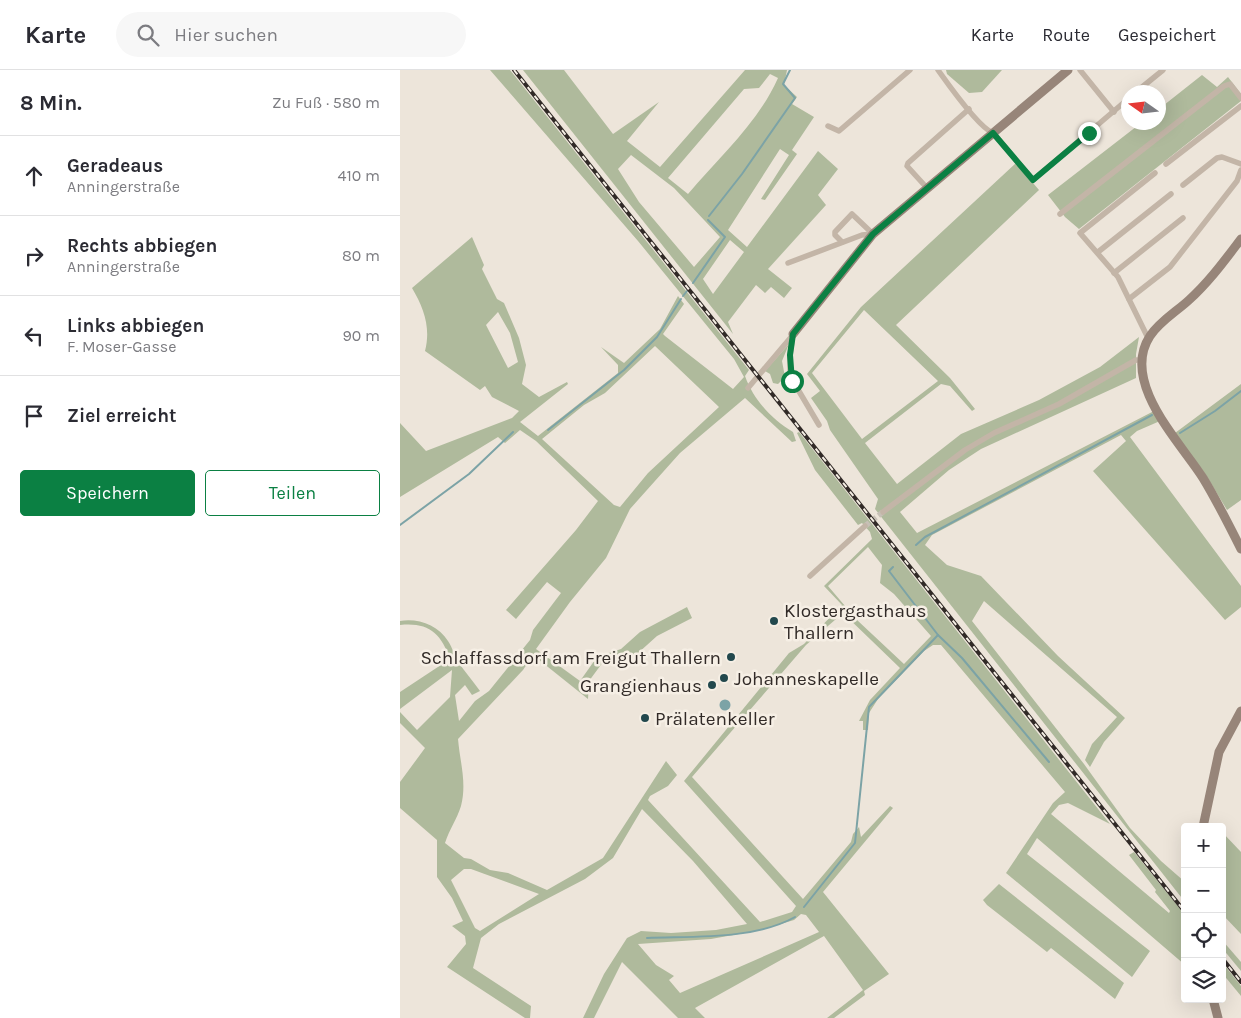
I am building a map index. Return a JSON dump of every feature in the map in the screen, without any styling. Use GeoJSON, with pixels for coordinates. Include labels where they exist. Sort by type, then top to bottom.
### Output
{"type":"FeatureCollection","features":[{"type":"Feature","properties":{"kind":"street"},"geometry":{"type":"LineString","coordinates":[[828,126],[839,131],[910,70]]}},
{"type":"Feature","properties":{"kind":"street"},"geometry":{"type":"LineString","coordinates":[[938,70],[987,130],[993,133],[1033,180],[1121,106]]}},
{"type":"Feature","properties":{"kind":"street"},"geometry":{"type":"LineString","coordinates":[[748,388],[873,234],[1068,70]]}},
{"type":"Feature","properties":{"kind":"street"},"geometry":{"type":"LineString","coordinates":[[1080,70],[1114,112]]}},
{"type":"Feature","properties":{"kind":"street"},"geometry":{"type":"LineString","coordinates":[[1145,85],[1163,70]]}},
{"type":"Feature","properties":{"kind":"street"},"geometry":{"type":"LineString","coordinates":[[1060,214],[1224,86],[1230,84],[1241,98]]}},
{"type":"Feature","properties":{"kind":"street"},"geometry":{"type":"LineString","coordinates":[[1166,164],[1241,106]]}},
{"type":"Feature","properties":{"kind":"street"},"geometry":{"type":"LineString","coordinates":[[927,188],[909,168],[908,163],[969,109]]}},
{"type":"Feature","properties":{"kind":"street"},"geometry":{"type":"LineString","coordinates":[[1183,185],[1217,158],[1222,157],[1241,164]]}},
{"type":"Feature","properties":{"kind":"street"},"geometry":{"type":"LineString","coordinates":[[1129,298],[1170,267],[1237,181],[1241,170]]}},
{"type":"Feature","properties":{"kind":"street"},"geometry":{"type":"LineString","coordinates":[[1148,338],[1129,298],[1114,273],[1080,233],[1155,173]]}},
{"type":"Feature","properties":{"kind":"street"},"geometry":{"type":"LineString","coordinates":[[1098,252],[1171,194]]}},
{"type":"Feature","properties":{"kind":"street"},"geometry":{"type":"LineString","coordinates":[[842,242],[835,235],[835,232],[852,214],[873,234]]}},
{"type":"Feature","properties":{"kind":"street"},"geometry":{"type":"LineString","coordinates":[[1114,273],[1183,218]]}},
{"type":"Feature","properties":{"kind":"street"},"geometry":{"type":"LineString","coordinates":[[788,263],[842,242],[873,234]]}},
{"type":"Feature","properties":{"kind":"street"},"geometry":{"type":"LineString","coordinates":[[1241,239],[1205,284],[1158,326],[1148,338],[1143,360],[1146,389],[1154,406],[1202,478],[1241,549]]}},
{"type":"Feature","properties":{"kind":"street"},"geometry":{"type":"LineString","coordinates":[[793,334],[790,376],[819,425]]}},
{"type":"Feature","properties":{"kind":"street"},"geometry":{"type":"LineString","coordinates":[[883,512],[965,450],[994,433],[1059,404],[1136,360],[1143,360]]}},
{"type":"Feature","properties":{"kind":"street"},"geometry":{"type":"LineString","coordinates":[[810,576],[865,526]]}},
{"type":"Feature","properties":{"kind":"street"},"geometry":{"type":"LineString","coordinates":[[1204,823],[1207,799],[1219,752],[1241,710]]}},
{"type":"Feature","properties":{"kind":"street"},"geometry":{"type":"LineString","coordinates":[[1214,1003],[1218,1018]]}},
{"type":"Feature","properties":{"kind":"green space"},"geometry":{"type":"Polygon","coordinates":[[[490,70],[510,70],[749,370],[745,376],[758,401],[771,415],[793,432],[796,441],[792,442],[745,398],[680,453],[630,509],[606,558],[570,602],[536,649],[580,681],[597,657],[621,649],[640,632],[687,607],[692,618],[657,636],[637,654],[644,664],[624,653],[606,658],[589,681],[588,699],[533,655],[523,670],[458,739],[463,797],[445,843],[464,858],[471,859],[490,870],[508,873],[547,890],[603,858],[666,761],[677,775],[668,786],[650,796],[648,800],[760,922],[792,912],[796,906],[684,781],[789,653],[804,644],[842,605],[824,586],[872,539],[870,532],[862,523],[858,525],[815,470],[797,433],[799,432],[1110,824],[1068,803],[1059,805],[1051,814],[1169,913],[1170,911],[1155,892],[1156,890],[1129,855],[1134,852],[1181,910],[1181,962],[1037,838],[1027,854],[1150,951],[1132,977],[1006,873],[1053,803],[1065,792],[941,645],[933,645],[924,651],[878,699],[869,713],[868,730],[863,730],[863,721],[859,721],[870,700],[900,668],[843,613],[806,645],[692,777],[803,899],[851,842],[853,834],[859,827],[861,837],[890,806],[893,808],[823,892],[889,974],[864,991],[865,995],[834,1018],[827,1018],[863,990],[824,936],[695,1008],[705,1018],[678,1018],[622,962],[594,1018],[583,1018],[604,974],[627,938],[641,931],[671,933],[716,930],[747,924],[693,861],[642,809],[613,858],[585,879],[499,924],[481,938],[473,968],[531,1006],[530,1018],[525,1018],[447,967],[466,944],[465,936],[452,926],[463,921],[452,898],[437,877],[437,840],[400,808],[400,782],[425,748],[400,723],[400,712],[417,730],[450,697],[452,670],[400,709],[400,692],[450,659],[442,642],[432,631],[418,625],[400,625],[400,621],[407,620],[427,624],[444,635],[458,662],[480,691],[472,695],[465,685],[455,695],[459,721],[475,701],[489,691],[530,640],[533,630],[561,593],[547,582],[516,619],[506,610],[576,530],[598,501],[536,441],[520,430],[505,443],[498,437],[400,497],[400,423],[426,451],[512,418],[519,411],[492,397],[485,386],[480,390],[425,351],[427,326],[420,303],[412,288],[472,237],[484,265],[482,269],[497,299],[504,303],[519,338],[526,365],[522,384],[539,397],[567,382],[568,384],[520,422],[538,436],[618,373],[618,365],[601,347],[624,363],[660,329],[678,296],[684,304],[663,334],[733,389],[744,377],[734,359],[638,241],[490,70]],[[498,312],[486,325],[508,368],[518,362],[510,333],[498,312]],[[655,346],[605,393],[584,405],[542,439],[614,505],[620,507],[648,473],[719,407],[655,346]],[[868,547],[828,586],[857,620],[904,664],[931,636],[894,594],[880,583],[882,565],[868,547]],[[464,869],[451,880],[475,928],[480,931],[539,894],[471,869],[464,869]],[[801,914],[794,920],[761,930],[711,939],[638,944],[656,965],[674,976],[669,980],[680,993],[819,932],[806,915],[801,914]]]}},
{"type":"Feature","properties":{"kind":"green space"},"geometry":{"type":"Polygon","coordinates":[[[523,70],[564,70],[613,134],[659,102],[627,141],[660,167],[745,70],[787,70],[784,85],[797,97],[792,104],[814,117],[792,150],[797,154],[765,200],[761,199],[789,155],[780,149],[728,230],[747,247],[818,151],[838,169],[818,195],[826,205],[768,269],[792,288],[784,298],[771,287],[765,293],[756,285],[728,322],[733,334],[523,70]],[[770,74],[759,88],[744,89],[668,178],[688,194],[738,139],[760,110],[778,78],[770,74]],[[631,155],[618,169],[639,202],[694,267],[720,237],[674,188],[631,155]],[[730,240],[703,279],[713,294],[744,252],[730,240]]]}},
{"type":"Feature","properties":{"kind":"green space"},"geometry":{"type":"Polygon","coordinates":[[[946,70],[1002,70],[982,92],[969,93],[947,74],[946,70]]]}},
{"type":"Feature","properties":{"kind":"green space"},"geometry":{"type":"Polygon","coordinates":[[[1202,75],[1217,87],[1228,77],[1241,94],[1241,101],[1079,229],[1065,217],[1048,195],[1132,130],[1166,130],[1166,103],[1202,75]]]}},
{"type":"Feature","properties":{"kind":"green space"},"geometry":{"type":"Polygon","coordinates":[[[1016,163],[1039,190],[896,325],[950,378],[975,409],[972,411],[950,386],[941,384],[865,443],[897,484],[961,434],[1039,400],[1100,367],[1139,337],[1136,354],[1136,378],[981,449],[949,470],[900,512],[917,533],[1154,411],[1160,421],[1137,431],[1130,437],[1241,586],[1241,607],[1225,620],[1093,471],[1126,441],[1121,435],[932,535],[925,545],[947,565],[981,576],[1058,656],[1125,718],[1104,742],[1090,767],[1085,760],[1092,744],[1117,717],[984,601],[972,621],[1084,764],[1130,828],[1161,861],[1181,878],[1181,897],[875,509],[878,499],[830,430],[827,421],[811,398],[820,391],[807,374],[861,307],[1016,163]],[[864,310],[812,373],[862,439],[938,381],[864,310]]]}},
{"type":"Feature","properties":{"kind":"green space"},"geometry":{"type":"Polygon","coordinates":[[[789,344],[782,361],[785,377],[778,384],[773,383],[770,374],[765,371],[789,344]]]}},
{"type":"Feature","properties":{"kind":"green space"},"geometry":{"type":"Polygon","coordinates":[[[1241,384],[1241,500],[1227,510],[1206,475],[1175,433],[1241,384]]]}},
{"type":"Feature","properties":{"kind":"green space"},"geometry":{"type":"Polygon","coordinates":[[[1226,836],[1241,852],[1241,934],[1226,918],[1226,836]]]}},
{"type":"Feature","properties":{"kind":"green space"},"geometry":{"type":"Polygon","coordinates":[[[999,884],[1124,983],[1115,999],[1051,948],[1047,952],[987,905],[983,900],[999,884]]]}},
{"type":"Feature","properties":{"kind":"green space"},"geometry":{"type":"Polygon","coordinates":[[[1226,945],[1241,962],[1241,971],[1226,953],[1226,945]]]}},
{"type":"Feature","properties":{"kind":"green space"},"geometry":{"type":"Polygon","coordinates":[[[1226,967],[1241,986],[1241,996],[1226,978],[1226,967]]]}},
{"type":"Feature","properties":{"kind":"water"},"geometry":{"type":"Polygon","coordinates":[[[725,699],[731,705],[725,711],[719,705],[725,699]]]}},
{"type":"Feature","properties":{"kind":"waterway"},"geometry":{"type":"LineString","coordinates":[[709,216],[742,174],[795,98],[783,84],[790,70]]}},
{"type":"Feature","properties":{"kind":"waterway"},"geometry":{"type":"LineString","coordinates":[[693,283],[725,237],[708,220]]}},
{"type":"Feature","properties":{"kind":"waterway"},"geometry":{"type":"LineString","coordinates":[[683,296],[687,291]]}},
{"type":"Feature","properties":{"kind":"waterway"},"geometry":{"type":"LineString","coordinates":[[548,430],[624,370],[657,337],[681,299]]}},
{"type":"Feature","properties":{"kind":"waterway"},"geometry":{"type":"LineString","coordinates":[[1180,433],[1215,411],[1241,391]]}},
{"type":"Feature","properties":{"kind":"waterway"},"geometry":{"type":"LineString","coordinates":[[916,545],[925,537],[1152,415]]}},
{"type":"Feature","properties":{"kind":"waterway"},"geometry":{"type":"LineString","coordinates":[[400,525],[469,474],[513,432]]}},
{"type":"Feature","properties":{"kind":"waterway"},"geometry":{"type":"LineString","coordinates":[[893,567],[889,571],[938,635],[962,658],[1049,762]]}},
{"type":"Feature","properties":{"kind":"waterway"},"geometry":{"type":"LineString","coordinates":[[804,907],[855,843],[869,707],[938,635]]}},
{"type":"Feature","properties":{"kind":"waterway"},"geometry":{"type":"LineString","coordinates":[[647,938],[703,937],[742,933],[761,930],[795,917]]}},
{"type":"Feature","properties":{"kind":"tunnel"},"geometry":{"type":"LineString","coordinates":[[865,526],[883,512]]}},
{"type":"Feature","properties":{"kind":"railway"},"geometry":{"type":"LineString","coordinates":[[514,70],[1181,907]]}},
{"type":"Feature","properties":{"kind":"railway"},"geometry":{"type":"LineString","coordinates":[[1226,963],[1241,982]]}},
{"type":"Feature","properties":{"kind":"place","name":"Klostergasthaus Thallern"},"geometry":{"type":"Point","coordinates":[774,621]}},
{"type":"Feature","properties":{"kind":"place","name":"Schlaffassdorf am Freigut Thallern"},"geometry":{"type":"Point","coordinates":[731,657]}},
{"type":"Feature","properties":{"kind":"place","name":"Johanneskapelle"},"geometry":{"type":"Point","coordinates":[724,678]}},
{"type":"Feature","properties":{"kind":"place","name":"Grangienhaus"},"geometry":{"type":"Point","coordinates":[712,685]}},
{"type":"Feature","properties":{"kind":"place","name":"Prälatenkeller"},"geometry":{"type":"Point","coordinates":[645,718]}},
{"type":"Feature","properties":{"kind":"route"},"geometry":{"type":"LineString","coordinates":[[792,381],[790,376],[790,355],[793,334],[873,234],[993,133],[1033,180],[1089,133]]}}]}
